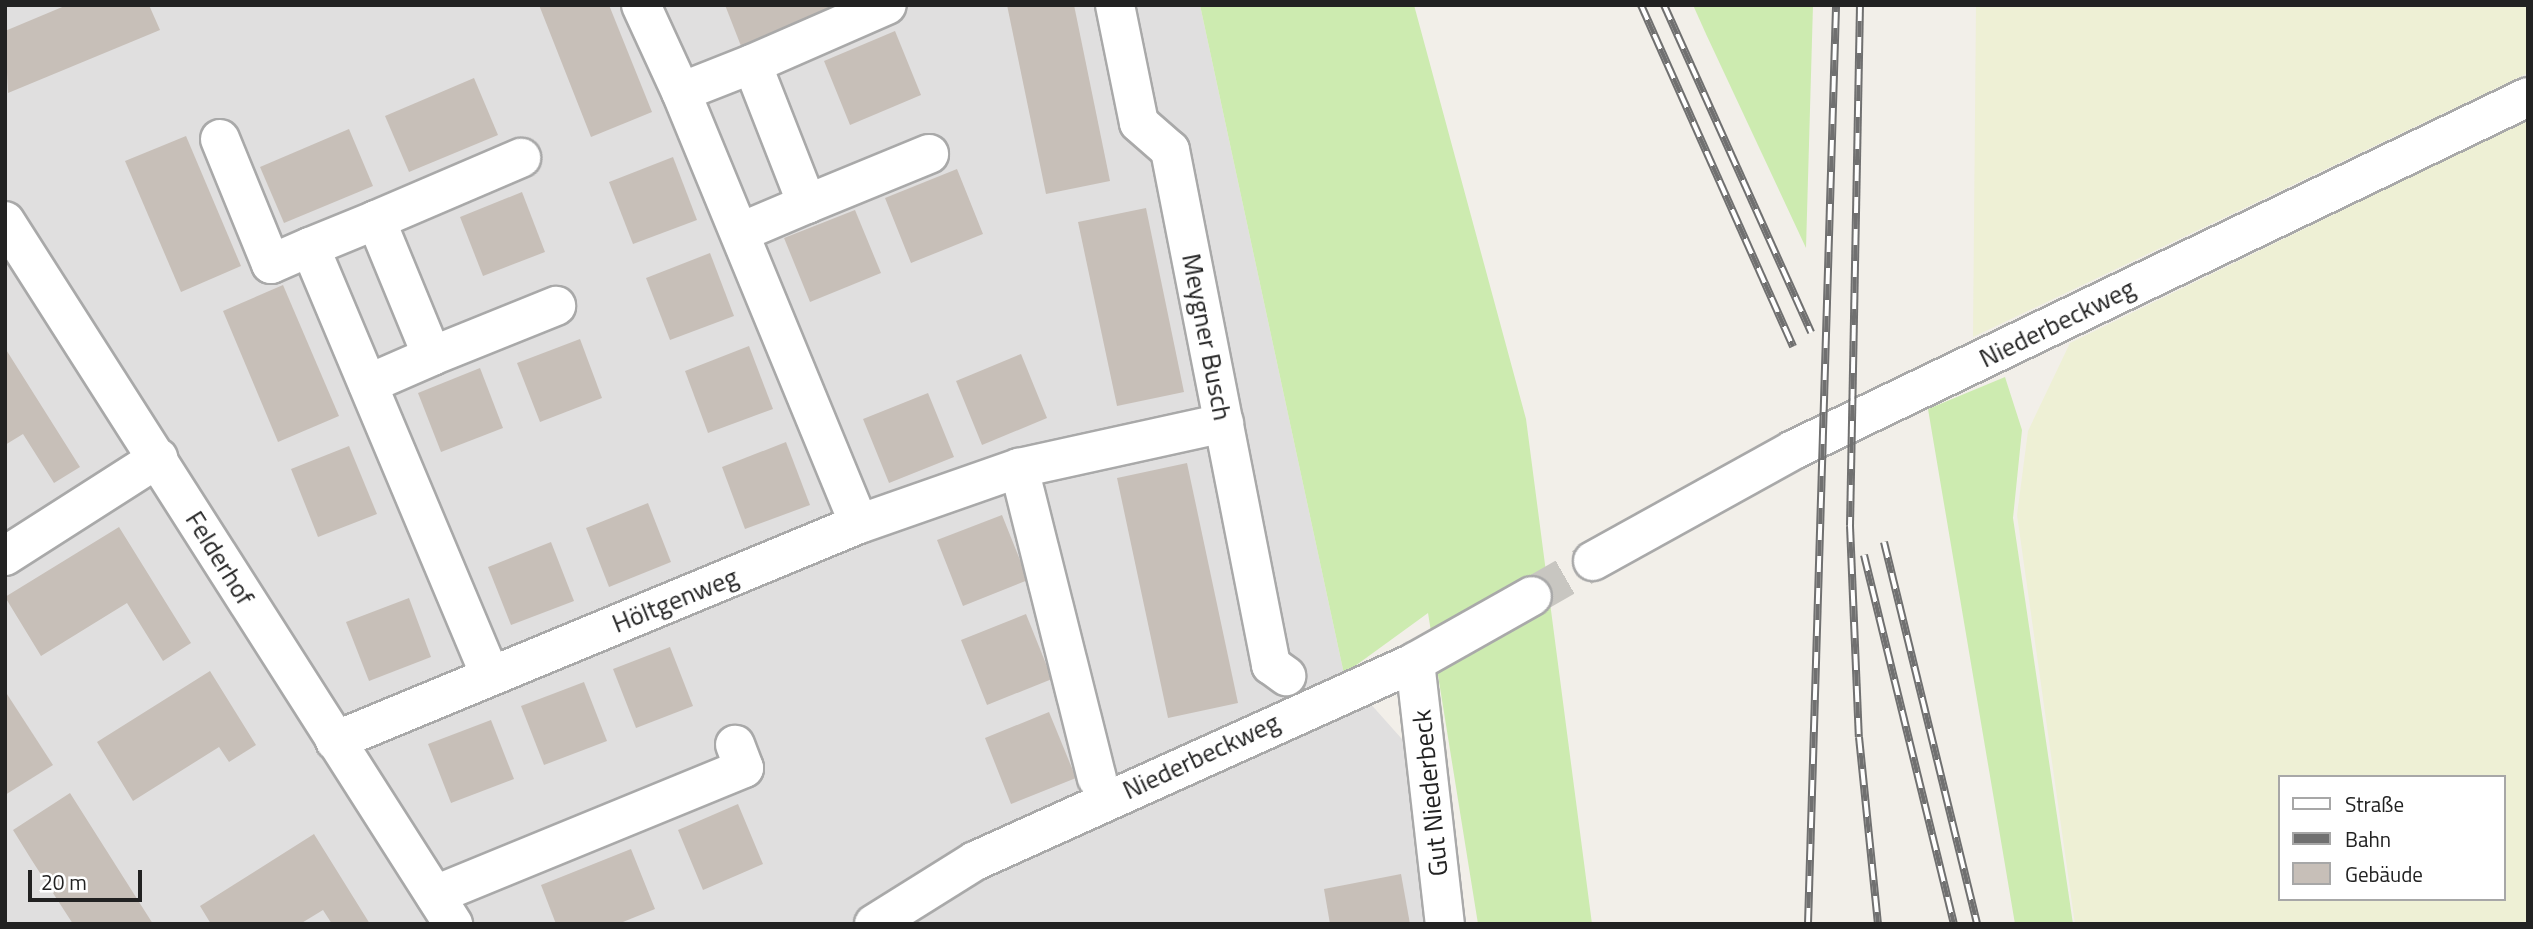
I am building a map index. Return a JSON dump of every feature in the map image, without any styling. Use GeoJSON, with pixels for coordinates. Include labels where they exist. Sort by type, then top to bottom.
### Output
{"type":"FeatureCollection","features":[{"type":"Feature","properties":{"kind":"street"},"geometry":{"type":"LineString","coordinates":[[641,5],[741,232],[859,524]]}},
{"type":"Feature","properties":{"kind":"street"},"geometry":{"type":"LineString","coordinates":[[681,92],[887,5]]}},
{"type":"Feature","properties":{"kind":"street","name":"Meygner Busch"},"geometry":{"type":"LineString","coordinates":[[1115,5],[1139,123],[1170,150],[1271,665],[1286,676]]}},
{"type":"Feature","properties":{"kind":"street"},"geometry":{"type":"LineString","coordinates":[[752,64],[807,204]]}},
{"type":"Feature","properties":{"kind":"street","name":"Niederbeckweg"},"geometry":{"type":"LineString","coordinates":[[1593,561],[1793,450],[2528,97]]}},
{"type":"Feature","properties":{"kind":"street"},"geometry":{"type":"LineString","coordinates":[[220,139],[271,264],[521,158]]}},
{"type":"Feature","properties":{"kind":"street"},"geometry":{"type":"LineString","coordinates":[[741,232],[929,154]]}},
{"type":"Feature","properties":{"kind":"street"},"geometry":{"type":"LineString","coordinates":[[376,220],[432,356]]}},
{"type":"Feature","properties":{"kind":"street","name":"Felderhof"},"geometry":{"type":"LineString","coordinates":[[5,221],[444,909],[744,768],[735,745]]}},
{"type":"Feature","properties":{"kind":"street"},"geometry":{"type":"LineString","coordinates":[[310,247],[490,676]]}},
{"type":"Feature","properties":{"kind":"street"},"geometry":{"type":"LineString","coordinates":[[368,384],[556,306]]}},
{"type":"Feature","properties":{"kind":"street","name":"Höltgenweg"},"geometry":{"type":"LineString","coordinates":[[335,741],[859,524],[1019,468],[1224,423]]}},
{"type":"Feature","properties":{"kind":"street"},"geometry":{"type":"LineString","coordinates":[[5,556],[158,458]]}},
{"type":"Feature","properties":{"kind":"street"},"geometry":{"type":"LineString","coordinates":[[1019,468],[1097,778]]}},
{"type":"Feature","properties":{"kind":"street","name":"Niederbeckweg"},"geometry":{"type":"LineString","coordinates":[[874,924],[975,861],[1415,662],[1532,596]]}},
{"type":"Feature","properties":{"kind":"street","name":"Gut Niederbeck"},"geometry":{"type":"LineString","coordinates":[[1415,662],[1445,924]]}},
{"type":"Feature","properties":{"kind":"shaded area"},"geometry":{"type":"Polygon","coordinates":[[[5,5],[1200,5],[1344,674],[1409,747],[1440,924],[5,924],[5,5]]]}},
{"type":"Feature","properties":{"kind":"green space"},"geometry":{"type":"Polygon","coordinates":[[[1200,5],[1414,5],[1526,419],[1592,924],[1478,924],[1428,613],[1344,674],[1200,5]]]}},
{"type":"Feature","properties":{"kind":"green space"},"geometry":{"type":"Polygon","coordinates":[[[1693,5],[1813,5],[1806,248],[1706,34],[1693,5]]]}},
{"type":"Feature","properties":{"kind":"green space"},"geometry":{"type":"Polygon","coordinates":[[[1976,5],[2528,5],[2528,73],[1973,337],[1976,5]]]}},
{"type":"Feature","properties":{"kind":"green space"},"geometry":{"type":"Polygon","coordinates":[[[2528,120],[2528,924],[2075,924],[2017,515],[2028,431],[2070,343],[2528,120]]]}},
{"type":"Feature","properties":{"kind":"green space"},"geometry":{"type":"Polygon","coordinates":[[[2005,377],[2022,430],[2013,518],[2073,924],[2015,924],[1928,409],[2005,377]]]}},
{"type":"Feature","properties":{"kind":"building"},"geometry":{"type":"Polygon","coordinates":[[[67,5],[149,5],[160,30],[8,93],[5,31],[67,5]]]}},
{"type":"Feature","properties":{"kind":"building"},"geometry":{"type":"Polygon","coordinates":[[[539,5],[609,5],[652,112],[591,137],[539,5]]]}},
{"type":"Feature","properties":{"kind":"building"},"geometry":{"type":"Polygon","coordinates":[[[725,5],[838,5],[741,46],[725,5]]]}},
{"type":"Feature","properties":{"kind":"building"},"geometry":{"type":"Polygon","coordinates":[[[1007,5],[1074,5],[1110,181],[1046,194],[1007,5]]]}},
{"type":"Feature","properties":{"kind":"building"},"geometry":{"type":"Polygon","coordinates":[[[895,31],[921,95],[850,125],[824,61],[895,31]]]}},
{"type":"Feature","properties":{"kind":"building"},"geometry":{"type":"Polygon","coordinates":[[[474,78],[498,135],[409,172],[385,116],[474,78]]]}},
{"type":"Feature","properties":{"kind":"building"},"geometry":{"type":"Polygon","coordinates":[[[349,129],[373,186],[284,223],[260,167],[349,129]]]}},
{"type":"Feature","properties":{"kind":"building"},"geometry":{"type":"Polygon","coordinates":[[[186,136],[241,266],[181,292],[125,161],[186,136]]]}},
{"type":"Feature","properties":{"kind":"building"},"geometry":{"type":"Polygon","coordinates":[[[673,157],[697,220],[633,244],[609,182],[673,157]]]}},
{"type":"Feature","properties":{"kind":"building"},"geometry":{"type":"Polygon","coordinates":[[[957,169],[983,234],[911,263],[885,198],[957,169]]]}},
{"type":"Feature","properties":{"kind":"building"},"geometry":{"type":"Polygon","coordinates":[[[522,192],[545,252],[483,276],[460,217],[522,192]]]}},
{"type":"Feature","properties":{"kind":"building"},"geometry":{"type":"Polygon","coordinates":[[[1146,208],[1184,392],[1117,406],[1078,222],[1146,208]]]}},
{"type":"Feature","properties":{"kind":"building"},"geometry":{"type":"Polygon","coordinates":[[[855,210],[881,273],[810,302],[784,238],[855,210]]]}},
{"type":"Feature","properties":{"kind":"building"},"geometry":{"type":"Polygon","coordinates":[[[710,253],[734,316],[670,340],[646,278],[710,253]]]}},
{"type":"Feature","properties":{"kind":"building"},"geometry":{"type":"Polygon","coordinates":[[[283,285],[339,416],[278,442],[223,311],[283,285]]]}},
{"type":"Feature","properties":{"kind":"building"},"geometry":{"type":"Polygon","coordinates":[[[580,339],[602,398],[540,422],[517,363],[580,339]]]}},
{"type":"Feature","properties":{"kind":"building"},"geometry":{"type":"Polygon","coordinates":[[[749,346],[773,409],[708,433],[685,371],[749,346]]]}},
{"type":"Feature","properties":{"kind":"building"},"geometry":{"type":"Polygon","coordinates":[[[5,348],[80,467],[54,483],[23,434],[5,445],[5,348]]]}},
{"type":"Feature","properties":{"kind":"building"},"geometry":{"type":"Polygon","coordinates":[[[1021,354],[1047,418],[982,445],[956,381],[1021,354]]]}},
{"type":"Feature","properties":{"kind":"building"},"geometry":{"type":"Polygon","coordinates":[[[480,368],[503,428],[441,452],[418,393],[480,368]]]}},
{"type":"Feature","properties":{"kind":"building"},"geometry":{"type":"Polygon","coordinates":[[[928,393],[954,457],[889,483],[863,419],[928,393]]]}},
{"type":"Feature","properties":{"kind":"building"},"geometry":{"type":"Polygon","coordinates":[[[786,442],[810,505],[745,529],[722,467],[786,442]]]}},
{"type":"Feature","properties":{"kind":"building"},"geometry":{"type":"Polygon","coordinates":[[[349,446],[377,514],[318,537],[291,469],[349,446]]]}},
{"type":"Feature","properties":{"kind":"building"},"geometry":{"type":"Polygon","coordinates":[[[1187,463],[1238,703],[1168,718],[1117,478],[1187,463]]]}},
{"type":"Feature","properties":{"kind":"building"},"geometry":{"type":"Polygon","coordinates":[[[648,503],[671,562],[609,587],[586,528],[648,503]]]}},
{"type":"Feature","properties":{"kind":"building"},"geometry":{"type":"Polygon","coordinates":[[[1002,515],[1028,580],[963,606],[937,540],[1002,515]]]}},
{"type":"Feature","properties":{"kind":"building"},"geometry":{"type":"Polygon","coordinates":[[[119,527],[191,643],[163,661],[127,603],[41,656],[5,597],[119,527]]]}},
{"type":"Feature","properties":{"kind":"building"},"geometry":{"type":"Polygon","coordinates":[[[551,542],[574,601],[511,625],[488,567],[551,542]]]}},
{"type":"Feature","properties":{"kind":"building"},"geometry":{"type":"Polygon","coordinates":[[[409,598],[431,657],[369,681],[346,622],[409,598]]]}},
{"type":"Feature","properties":{"kind":"building"},"geometry":{"type":"Polygon","coordinates":[[[1026,614],[1052,679],[987,705],[961,640],[1026,614]]]}},
{"type":"Feature","properties":{"kind":"building"},"geometry":{"type":"Polygon","coordinates":[[[670,647],[693,706],[636,728],[613,669],[670,647]]]}},
{"type":"Feature","properties":{"kind":"building"},"geometry":{"type":"Polygon","coordinates":[[[210,671],[256,745],[229,762],[219,747],[133,801],[97,742],[210,671]]]}},
{"type":"Feature","properties":{"kind":"building"},"geometry":{"type":"Polygon","coordinates":[[[584,682],[607,741],[544,765],[521,706],[584,682]]]}},
{"type":"Feature","properties":{"kind":"building"},"geometry":{"type":"Polygon","coordinates":[[[5,691],[53,765],[5,795],[5,691]]]}},
{"type":"Feature","properties":{"kind":"building"},"geometry":{"type":"Polygon","coordinates":[[[1049,712],[1076,778],[1011,804],[985,738],[1049,712]]]}},
{"type":"Feature","properties":{"kind":"building"},"geometry":{"type":"Polygon","coordinates":[[[491,720],[514,779],[451,803],[428,744],[491,720]]]}},
{"type":"Feature","properties":{"kind":"building"},"geometry":{"type":"Polygon","coordinates":[[[70,793],[153,924],[73,924],[31,859],[13,830],[70,793]]]}},
{"type":"Feature","properties":{"kind":"building"},"geometry":{"type":"Polygon","coordinates":[[[738,804],[763,864],[703,890],[678,830],[738,804]]]}},
{"type":"Feature","properties":{"kind":"building"},"geometry":{"type":"Polygon","coordinates":[[[314,834],[370,924],[332,924],[323,910],[300,924],[211,924],[200,906],[314,834]]]}},
{"type":"Feature","properties":{"kind":"building"},"geometry":{"type":"Polygon","coordinates":[[[631,849],[655,909],[618,924],[556,924],[541,885],[631,849]]]}},
{"type":"Feature","properties":{"kind":"building"},"geometry":{"type":"Polygon","coordinates":[[[1401,874],[1410,924],[1330,924],[1324,889],[1401,874]]]}},
{"type":"Feature","properties":{"kind":"tunnel"},"geometry":{"type":"LineString","coordinates":[[1532,596],[1593,561]]}},
{"type":"Feature","properties":{"kind":"railway"},"geometry":{"type":"LineString","coordinates":[[1641,5],[1793,347]]}},
{"type":"Feature","properties":{"kind":"railway"},"geometry":{"type":"LineString","coordinates":[[1664,5],[1811,332]]}},
{"type":"Feature","properties":{"kind":"railway"},"geometry":{"type":"LineString","coordinates":[[1808,924],[1836,5]]}},
{"type":"Feature","properties":{"kind":"railway"},"geometry":{"type":"LineString","coordinates":[[1860,5],[1850,526],[1859,737],[1878,924]]}},
{"type":"Feature","properties":{"kind":"railway"},"geometry":{"type":"LineString","coordinates":[[1884,542],[1977,924]]}},
{"type":"Feature","properties":{"kind":"railway"},"geometry":{"type":"LineString","coordinates":[[1864,555],[1954,924]]}}]}
